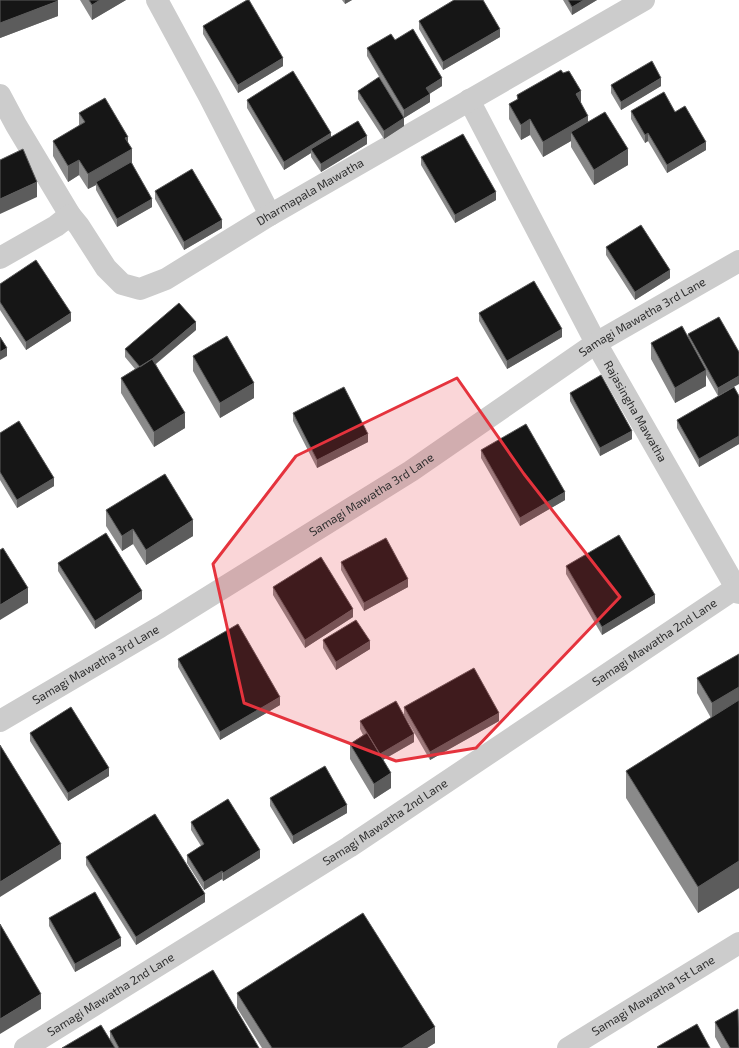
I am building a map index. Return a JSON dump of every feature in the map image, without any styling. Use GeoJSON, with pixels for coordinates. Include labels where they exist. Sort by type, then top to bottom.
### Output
{"type":"FeatureCollection","features":[{"type":"Feature","properties":{"kind":"street","name":"Dharmapala Mawatha"},"geometry":{"type":"LineString","coordinates":[[0,95],[16,125],[70,214],[106,268],[122,284],[140,289],[166,279],[270,214],[644,0]]}},
{"type":"Feature","properties":{"kind":"street"},"geometry":{"type":"LineString","coordinates":[[159,1],[270,214]]}},
{"type":"Feature","properties":{"kind":"street","name":"Rajasingha Mawatha"},"geometry":{"type":"LineString","coordinates":[[469,100],[596,343],[738,589]]}},
{"type":"Feature","properties":{"kind":"street"},"geometry":{"type":"LineString","coordinates":[[0,258],[56,226],[70,214]]}},
{"type":"Feature","properties":{"kind":"street","name":"Samagi Mawatha 3rd Lane"},"geometry":{"type":"LineString","coordinates":[[0,721],[160,627],[411,470],[596,343],[739,261]]}},
{"type":"Feature","properties":{"kind":"street","name":"Samagi Mawatha 2nd Lane"},"geometry":{"type":"LineString","coordinates":[[25,1048],[349,847],[738,589]]}},
{"type":"Feature","properties":{"kind":"street","name":"Samagi Mawatha 1st Lane"},"geometry":{"type":"LineString","coordinates":[[568,1048],[739,943]]}},
{"type":"Feature","properties":{"kind":"highlighted area"},"geometry":{"type":"Polygon","coordinates":[[[457,378],[524,474],[620,597],[476,748],[396,761],[244,703],[213,564],[296,456],[457,378]]]}},
{"type":"Feature","properties":{"kind":"building"},"geometry":{"type":"Polygon","coordinates":[[[0,0],[57,0],[58,1],[0,23],[0,0]]]}},
{"type":"Feature","properties":{"kind":"building"},"geometry":{"type":"Polygon","coordinates":[[[89,0],[100,0],[92,5],[89,0]]]}},
{"type":"Feature","properties":{"kind":"building"},"geometry":{"type":"Polygon","coordinates":[[[249,0],[283,58],[238,85],[203,26],[249,0]]]}},
{"type":"Feature","properties":{"kind":"building"},"geometry":{"type":"Polygon","coordinates":[[[454,0],[483,0],[500,29],[443,62],[419,21],[454,0]]]}},
{"type":"Feature","properties":{"kind":"building"},"geometry":{"type":"Polygon","coordinates":[[[568,0],[584,0],[572,7],[568,0]]]}},
{"type":"Feature","properties":{"kind":"building"},"geometry":{"type":"Polygon","coordinates":[[[413,29],[442,78],[426,88],[430,94],[404,110],[367,48],[391,34],[395,40],[413,29]]]}},
{"type":"Feature","properties":{"kind":"building"},"geometry":{"type":"Polygon","coordinates":[[[652,61],[661,78],[621,102],[611,85],[652,61]]]}},
{"type":"Feature","properties":{"kind":"building"},"geometry":{"type":"Polygon","coordinates":[[[561,70],[563,73],[569,71],[581,91],[576,94],[588,116],[543,142],[530,119],[521,125],[509,104],[518,99],[517,95],[561,70]]]}},
{"type":"Feature","properties":{"kind":"building"},"geometry":{"type":"Polygon","coordinates":[[[293,71],[331,133],[284,162],[247,100],[293,71]]]}},
{"type":"Feature","properties":{"kind":"building"},"geometry":{"type":"Polygon","coordinates":[[[379,77],[404,118],[384,131],[358,91],[379,77]]]}},
{"type":"Feature","properties":{"kind":"building"},"geometry":{"type":"Polygon","coordinates":[[[664,92],[675,112],[685,106],[706,142],[667,165],[648,133],[645,135],[631,111],[664,92]]]}},
{"type":"Feature","properties":{"kind":"building"},"geometry":{"type":"Polygon","coordinates":[[[105,98],[128,137],[125,138],[132,149],[88,174],[79,160],[68,166],[53,141],[85,122],[79,113],[105,98]]]}},
{"type":"Feature","properties":{"kind":"building"},"geometry":{"type":"Polygon","coordinates":[[[605,112],[628,149],[594,170],[571,132],[605,112]]]}},
{"type":"Feature","properties":{"kind":"building"},"geometry":{"type":"Polygon","coordinates":[[[358,121],[367,136],[321,164],[311,149],[358,121]]]}},
{"type":"Feature","properties":{"kind":"building"},"geometry":{"type":"Polygon","coordinates":[[[463,134],[496,192],[455,215],[421,157],[463,134]]]}},
{"type":"Feature","properties":{"kind":"building"},"geometry":{"type":"Polygon","coordinates":[[[23,149],[37,182],[0,199],[0,160],[23,149]]]}},
{"type":"Feature","properties":{"kind":"building"},"geometry":{"type":"Polygon","coordinates":[[[131,162],[152,199],[117,219],[96,182],[131,162]]]}},
{"type":"Feature","properties":{"kind":"building"},"geometry":{"type":"Polygon","coordinates":[[[192,169],[222,220],[184,242],[155,191],[192,169]]]}},
{"type":"Feature","properties":{"kind":"building"},"geometry":{"type":"Polygon","coordinates":[[[641,225],[670,270],[635,292],[606,247],[641,225]]]}},
{"type":"Feature","properties":{"kind":"building"},"geometry":{"type":"Polygon","coordinates":[[[36,260],[71,313],[26,342],[0,302],[0,284],[36,260]]]}},
{"type":"Feature","properties":{"kind":"building"},"geometry":{"type":"Polygon","coordinates":[[[534,281],[562,329],[507,361],[479,313],[534,281]]]}},
{"type":"Feature","properties":{"kind":"building"},"geometry":{"type":"Polygon","coordinates":[[[179,303],[196,322],[152,359],[140,367],[125,349],[179,303]]]}},
{"type":"Feature","properties":{"kind":"building"},"geometry":{"type":"Polygon","coordinates":[[[719,317],[739,352],[739,376],[718,388],[688,334],[719,317]]]}},
{"type":"Feature","properties":{"kind":"building"},"geometry":{"type":"Polygon","coordinates":[[[682,326],[706,370],[675,388],[651,343],[682,326]]]}},
{"type":"Feature","properties":{"kind":"building"},"geometry":{"type":"Polygon","coordinates":[[[227,336],[254,383],[220,403],[193,356],[227,336]]]}},
{"type":"Feature","properties":{"kind":"building"},"geometry":{"type":"Polygon","coordinates":[[[0,337],[7,348],[0,352],[0,337]]]}},
{"type":"Feature","properties":{"kind":"building"},"geometry":{"type":"Polygon","coordinates":[[[152,359],[185,413],[154,432],[121,378],[152,359]]]}},
{"type":"Feature","properties":{"kind":"building"},"geometry":{"type":"Polygon","coordinates":[[[601,375],[632,431],[600,448],[570,393],[601,375]]]}},
{"type":"Feature","properties":{"kind":"building"},"geometry":{"type":"Polygon","coordinates":[[[344,387],[368,434],[317,460],[293,413],[344,387]]]}},
{"type":"Feature","properties":{"kind":"building"},"geometry":{"type":"Polygon","coordinates":[[[734,387],[739,396],[739,436],[699,459],[677,420],[734,387]]]}},
{"type":"Feature","properties":{"kind":"building"},"geometry":{"type":"Polygon","coordinates":[[[19,421],[54,478],[17,500],[0,472],[0,433],[19,421]]]}},
{"type":"Feature","properties":{"kind":"building"},"geometry":{"type":"Polygon","coordinates":[[[526,424],[565,492],[520,518],[481,450],[526,424]]]}},
{"type":"Feature","properties":{"kind":"building"},"geometry":{"type":"Polygon","coordinates":[[[165,474],[193,520],[146,550],[133,529],[122,536],[106,510],[165,474]]]}},
{"type":"Feature","properties":{"kind":"building"},"geometry":{"type":"Polygon","coordinates":[[[106,533],[142,591],[95,621],[58,563],[106,533]]]}},
{"type":"Feature","properties":{"kind":"building"},"geometry":{"type":"Polygon","coordinates":[[[619,535],[655,595],[602,627],[566,566],[619,535]]]}},
{"type":"Feature","properties":{"kind":"building"},"geometry":{"type":"Polygon","coordinates":[[[386,538],[408,579],[364,603],[341,562],[386,538]]]}},
{"type":"Feature","properties":{"kind":"building"},"geometry":{"type":"Polygon","coordinates":[[[3,548],[28,588],[0,605],[0,550],[3,548]]]}},
{"type":"Feature","properties":{"kind":"building"},"geometry":{"type":"Polygon","coordinates":[[[321,557],[353,609],[305,640],[273,587],[321,557]]]}},
{"type":"Feature","properties":{"kind":"building"},"geometry":{"type":"Polygon","coordinates":[[[356,620],[370,641],[336,662],[323,640],[356,620]]]}},
{"type":"Feature","properties":{"kind":"building"},"geometry":{"type":"Polygon","coordinates":[[[238,624],[280,697],[220,732],[178,659],[238,624]]]}},
{"type":"Feature","properties":{"kind":"building"},"geometry":{"type":"Polygon","coordinates":[[[739,654],[739,687],[712,703],[697,678],[739,654]]]}},
{"type":"Feature","properties":{"kind":"building"},"geometry":{"type":"Polygon","coordinates":[[[474,668],[499,713],[430,752],[404,707],[474,668]]]}},
{"type":"Feature","properties":{"kind":"building"},"geometry":{"type":"Polygon","coordinates":[[[739,700],[739,861],[698,887],[626,771],[739,700]]]}},
{"type":"Feature","properties":{"kind":"building"},"geometry":{"type":"Polygon","coordinates":[[[396,701],[414,734],[380,754],[360,721],[396,701]]]}},
{"type":"Feature","properties":{"kind":"building"},"geometry":{"type":"Polygon","coordinates":[[[71,707],[109,768],[68,793],[30,733],[71,707]]]}},
{"type":"Feature","properties":{"kind":"building"},"geometry":{"type":"Polygon","coordinates":[[[367,733],[391,773],[374,784],[350,744],[367,733]]]}},
{"type":"Feature","properties":{"kind":"building"},"geometry":{"type":"Polygon","coordinates":[[[0,745],[61,844],[0,882],[0,745]]]}},
{"type":"Feature","properties":{"kind":"building"},"geometry":{"type":"Polygon","coordinates":[[[325,766],[347,805],[293,836],[270,798],[325,766]]]}},
{"type":"Feature","properties":{"kind":"building"},"geometry":{"type":"Polygon","coordinates":[[[228,799],[260,850],[223,873],[222,871],[204,882],[187,855],[204,844],[191,822],[228,799]]]}},
{"type":"Feature","properties":{"kind":"building"},"geometry":{"type":"Polygon","coordinates":[[[155,814],[205,894],[136,937],[86,857],[155,814]]]}},
{"type":"Feature","properties":{"kind":"building"},"geometry":{"type":"Polygon","coordinates":[[[95,892],[121,938],[75,964],[49,918],[95,892]]]}},
{"type":"Feature","properties":{"kind":"building"},"geometry":{"type":"Polygon","coordinates":[[[363,913],[435,1027],[402,1048],[272,1048],[237,993],[363,913]]]}},
{"type":"Feature","properties":{"kind":"building"},"geometry":{"type":"Polygon","coordinates":[[[0,924],[41,994],[0,1019],[0,924]]]}},
{"type":"Feature","properties":{"kind":"building"},"geometry":{"type":"Polygon","coordinates":[[[213,970],[259,1048],[119,1048],[110,1031],[213,970]]]}},
{"type":"Feature","properties":{"kind":"building"},"geometry":{"type":"Polygon","coordinates":[[[738,1009],[739,1048],[730,1048],[715,1022],[738,1009]]]}},
{"type":"Feature","properties":{"kind":"building"},"geometry":{"type":"Polygon","coordinates":[[[697,1024],[710,1048],[657,1047],[697,1024]]]}},
{"type":"Feature","properties":{"kind":"building"},"geometry":{"type":"Polygon","coordinates":[[[101,1025],[115,1048],[62,1048],[101,1025]]]}}]}
